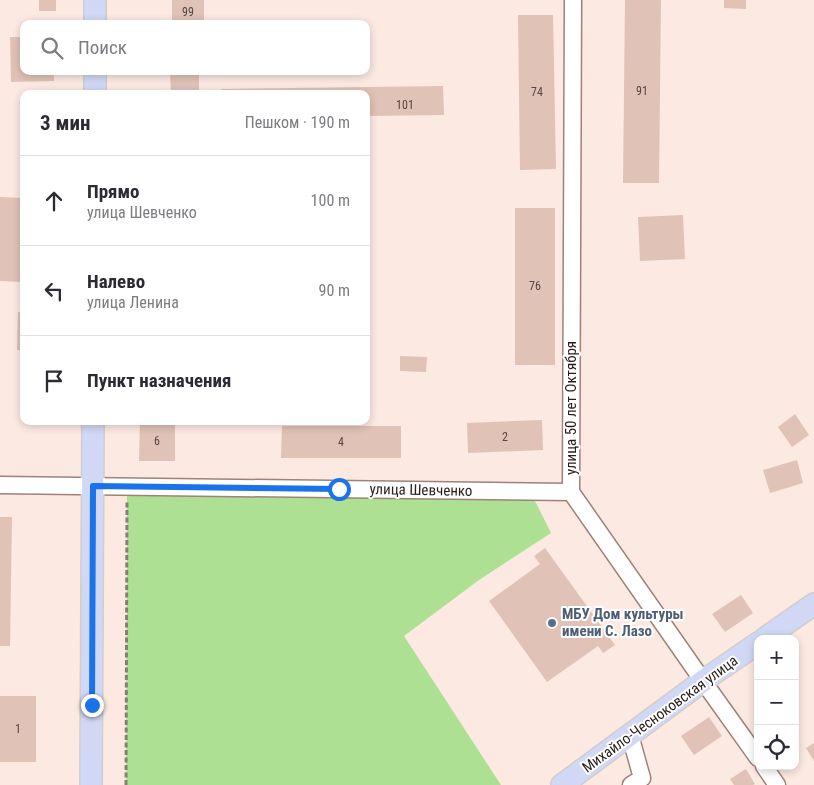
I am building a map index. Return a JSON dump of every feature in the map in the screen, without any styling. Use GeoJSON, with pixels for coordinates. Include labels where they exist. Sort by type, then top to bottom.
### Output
{"type":"FeatureCollection","features":[{"type":"Feature","properties":{"kind":"main road"},"geometry":{"type":"LineString","coordinates":[[95,0],[95,20]]}},
{"type":"Feature","properties":{"kind":"main road"},"geometry":{"type":"LineString","coordinates":[[95,75],[95,90]]}},
{"type":"Feature","properties":{"kind":"main road"},"geometry":{"type":"LineString","coordinates":[[91,785],[93,425]]}},
{"type":"Feature","properties":{"kind":"main road"},"geometry":{"type":"LineString","coordinates":[[770,635],[814,604]]}},
{"type":"Feature","properties":{"kind":"main road","name":"Михайло-Чесноковская улица"},"geometry":{"type":"LineString","coordinates":[[562,785],[754,646]]}},
{"type":"Feature","properties":{"kind":"street","name":"улица 50 лет Октября"},"geometry":{"type":"LineString","coordinates":[[573,0],[571,492],[754,752]]}},
{"type":"Feature","properties":{"kind":"street","name":"улица Шевченко"},"geometry":{"type":"LineString","coordinates":[[0,486],[571,492]]}},
{"type":"Feature","properties":{"kind":"street"},"geometry":{"type":"LineString","coordinates":[[630,735],[642,778],[631,785]]}},
{"type":"Feature","properties":{"kind":"street"},"geometry":{"type":"LineString","coordinates":[[767,770],[778,785]]}},
{"type":"Feature","properties":{"kind":"path"},"geometry":{"type":"LineString","coordinates":[[126,785],[127,486]]}},
{"type":"Feature","properties":{"kind":"green space"},"geometry":{"type":"Polygon","coordinates":[[[127,486],[534,499],[551,533],[479,580],[404,636],[501,785],[126,785],[127,486]]]}},
{"type":"Feature","properties":{"kind":"building"},"geometry":{"type":"Polygon","coordinates":[[[39,0],[56,0],[56,11],[39,11],[39,0]]]}},
{"type":"Feature","properties":{"kind":"building"},"geometry":{"type":"Polygon","coordinates":[[[172,0],[204,0],[204,20],[172,20],[172,0]]]}},
{"type":"Feature","properties":{"kind":"building"},"geometry":{"type":"Polygon","coordinates":[[[625,0],[661,0],[659,183],[623,183],[625,0]]]}},
{"type":"Feature","properties":{"kind":"building"},"geometry":{"type":"Polygon","coordinates":[[[724,0],[746,0],[746,9],[724,8],[724,0]]]}},
{"type":"Feature","properties":{"kind":"building"},"geometry":{"type":"Polygon","coordinates":[[[518,15],[553,15],[556,169],[520,170],[518,15]]]}},
{"type":"Feature","properties":{"kind":"building"},"geometry":{"type":"Polygon","coordinates":[[[10,37],[20,37],[20,75],[54,75],[54,81],[11,82],[10,37]]]}},
{"type":"Feature","properties":{"kind":"building"},"geometry":{"type":"Polygon","coordinates":[[[170,75],[199,75],[199,90],[171,90],[170,75]]]}},
{"type":"Feature","properties":{"kind":"building"},"geometry":{"type":"Polygon","coordinates":[[[443,86],[444,115],[370,116],[370,90],[221,89],[443,86]]]}},
{"type":"Feature","properties":{"kind":"building"},"geometry":{"type":"Polygon","coordinates":[[[0,197],[20,198],[20,282],[0,281],[0,197]]]}},
{"type":"Feature","properties":{"kind":"building"},"geometry":{"type":"Polygon","coordinates":[[[515,208],[555,208],[555,365],[515,365],[515,208]]]}},
{"type":"Feature","properties":{"kind":"building"},"geometry":{"type":"Polygon","coordinates":[[[683,215],[685,259],[640,261],[638,217],[683,215]]]}},
{"type":"Feature","properties":{"kind":"building"},"geometry":{"type":"Polygon","coordinates":[[[18,312],[20,312],[20,350],[17,350],[18,312]]]}},
{"type":"Feature","properties":{"kind":"building"},"geometry":{"type":"Polygon","coordinates":[[[400,356],[427,357],[426,372],[400,371],[400,356]]]}},
{"type":"Feature","properties":{"kind":"building"},"geometry":{"type":"Polygon","coordinates":[[[795,414],[809,435],[792,447],[778,427],[795,414]]]}},
{"type":"Feature","properties":{"kind":"building"},"geometry":{"type":"Polygon","coordinates":[[[542,420],[543,450],[468,453],[467,423],[542,420]]]}},
{"type":"Feature","properties":{"kind":"building"},"geometry":{"type":"Polygon","coordinates":[[[140,425],[175,425],[175,461],[139,461],[140,425]]]}},
{"type":"Feature","properties":{"kind":"building"},"geometry":{"type":"Polygon","coordinates":[[[282,426],[401,426],[401,458],[281,458],[282,426]]]}},
{"type":"Feature","properties":{"kind":"building"},"geometry":{"type":"Polygon","coordinates":[[[797,460],[803,483],[770,493],[763,470],[797,460]]]}},
{"type":"Feature","properties":{"kind":"building"},"geometry":{"type":"Polygon","coordinates":[[[0,517],[12,517],[10,646],[0,646],[0,517]]]}},
{"type":"Feature","properties":{"kind":"building","name":"МБУ Дом культуры имени С. Лазо"},"geometry":{"type":"Polygon","coordinates":[[[545,548],[615,645],[603,653],[598,646],[547,682],[489,601],[540,564],[534,556],[545,548]]]}},
{"type":"Feature","properties":{"kind":"building"},"geometry":{"type":"Polygon","coordinates":[[[741,595],[753,613],[725,632],[712,614],[741,595]]]}},
{"type":"Feature","properties":{"kind":"building"},"geometry":{"type":"Polygon","coordinates":[[[0,696],[36,696],[36,762],[0,762],[0,696]]]}},
{"type":"Feature","properties":{"kind":"building"},"geometry":{"type":"Polygon","coordinates":[[[709,717],[722,736],[694,755],[681,736],[709,717]]]}},
{"type":"Feature","properties":{"kind":"building"},"geometry":{"type":"Polygon","coordinates":[[[814,743],[814,761],[806,748],[814,743]]]}},
{"type":"Feature","properties":{"kind":"building"},"geometry":{"type":"Polygon","coordinates":[[[746,769],[755,784],[734,785],[730,779],[746,769]]]}},
{"type":"Feature","properties":{"kind":"place","name":"МБУ Дом культуры имени С. Лазо"},"geometry":{"type":"Point","coordinates":[552,623]}},
{"type":"Feature","properties":{"kind":"route"},"geometry":{"type":"LineString","coordinates":[[92,705],[93,486],[339,489]]}}]}
